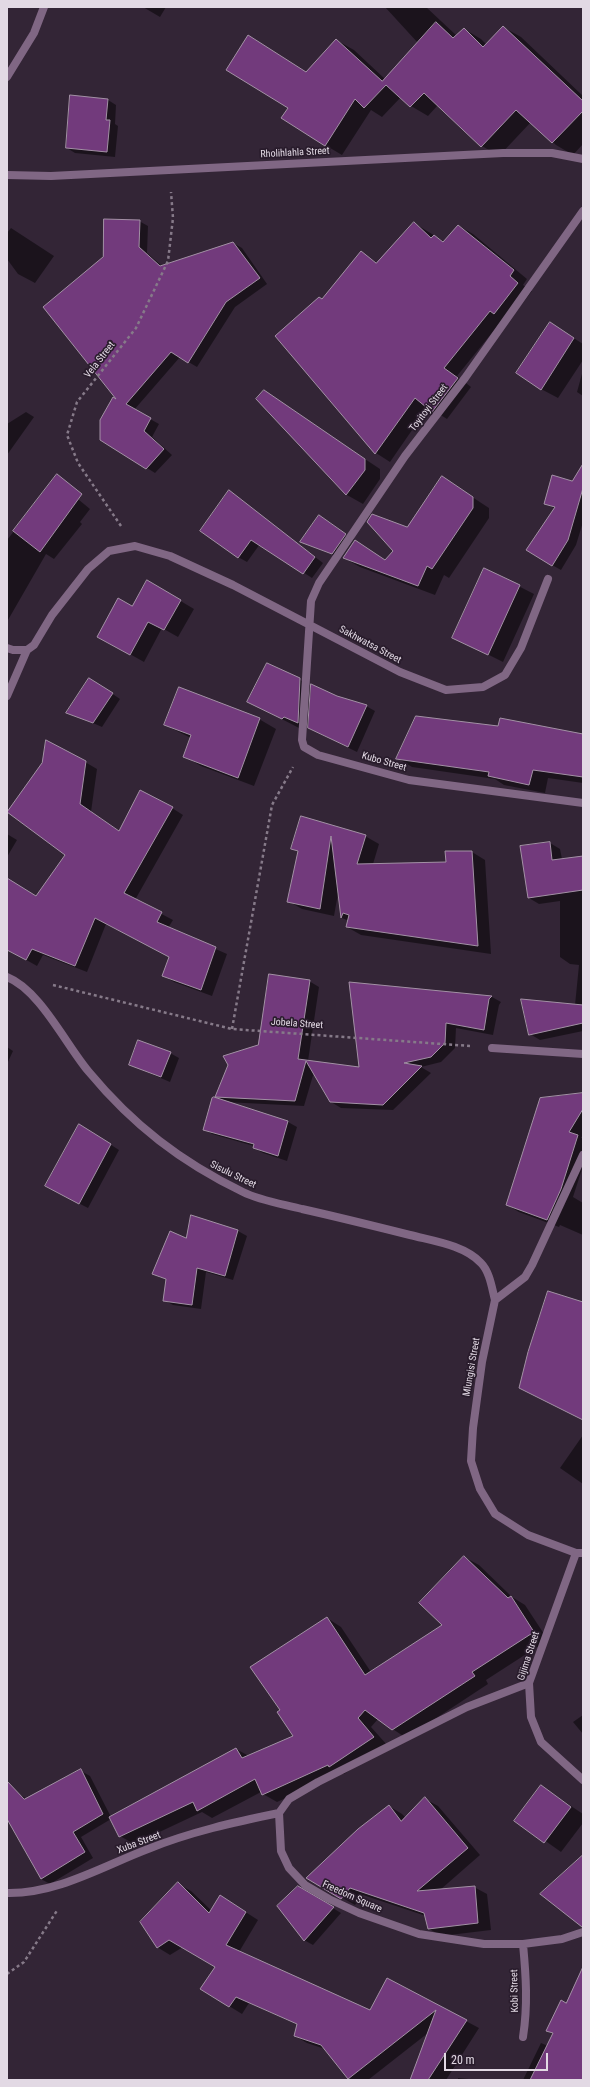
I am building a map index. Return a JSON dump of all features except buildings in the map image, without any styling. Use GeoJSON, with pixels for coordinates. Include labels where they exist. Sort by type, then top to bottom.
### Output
{"type":"FeatureCollection","features":[{"type":"Feature","properties":{"kind":"street"},"geometry":{"type":"LineString","coordinates":[[7,77],[34,33],[44,7]]}},
{"type":"Feature","properties":{"kind":"street","name":"Rholihlahla Street"},"geometry":{"type":"LineString","coordinates":[[7,175],[51,176],[503,153],[552,153],[583,159]]}},
{"type":"Feature","properties":{"kind":"street","name":"Toyitoyi Street"},"geometry":{"type":"LineString","coordinates":[[310,624],[311,601],[318,583],[405,456],[469,371],[583,212]]}},
{"type":"Feature","properties":{"kind":"street"},"geometry":{"type":"LineString","coordinates":[[7,696],[27,650],[34,645],[52,615],[88,569],[108,550],[134,546]]}},
{"type":"Feature","properties":{"kind":"street","name":"Sakhwatsa Street"},"geometry":{"type":"LineString","coordinates":[[134,546],[170,556],[310,624],[400,672],[446,690],[483,687],[505,675],[521,648],[548,579]]}},
{"type":"Feature","properties":{"kind":"street"},"geometry":{"type":"LineString","coordinates":[[304,747],[302,734],[310,624]]}},
{"type":"Feature","properties":{"kind":"street"},"geometry":{"type":"LineString","coordinates":[[7,648],[13,650],[27,650]]}},
{"type":"Feature","properties":{"kind":"street","name":"Kubo Street"},"geometry":{"type":"LineString","coordinates":[[304,747],[318,755],[409,780],[583,803]]}},
{"type":"Feature","properties":{"kind":"street","name":"Sisulu Street"},"geometry":{"type":"LineString","coordinates":[[7,977],[15,980],[36,1000],[88,1071],[114,1101],[166,1148],[212,1177],[252,1196],[434,1241],[464,1250],[482,1264],[491,1283],[495,1300]]}},
{"type":"Feature","properties":{"kind":"street"},"geometry":{"type":"LineString","coordinates":[[492,1048],[583,1054]]}},
{"type":"Feature","properties":{"kind":"street"},"geometry":{"type":"LineString","coordinates":[[495,1300],[525,1277],[583,1155]]}},
{"type":"Feature","properties":{"kind":"street","name":"Mlungisi Street"},"geometry":{"type":"LineString","coordinates":[[495,1300],[482,1362],[473,1428],[471,1461],[480,1489],[495,1514],[528,1535],[580,1553]]}},
{"type":"Feature","properties":{"kind":"street","name":"Gijima Street"},"geometry":{"type":"LineString","coordinates":[[580,1553],[529,1683],[531,1717],[541,1742],[583,1780]]}},
{"type":"Feature","properties":{"kind":"street"},"geometry":{"type":"LineString","coordinates":[[279,1813],[289,1799],[318,1782],[467,1707],[529,1683]]}},
{"type":"Feature","properties":{"kind":"street","name":"Xuba Street"},"geometry":{"type":"LineString","coordinates":[[7,1893],[26,1893],[70,1881],[156,1846],[228,1823],[279,1813]]}},
{"type":"Feature","properties":{"kind":"street","name":"Freedom Square"},"geometry":{"type":"LineString","coordinates":[[279,1813],[281,1851],[289,1868],[305,1885],[329,1900],[359,1913],[419,1934],[484,1944],[523,1944],[562,1939],[583,1932]]}},
{"type":"Feature","properties":{"kind":"street","name":"Kobi Street"},"geometry":{"type":"LineString","coordinates":[[523,1944],[527,1981],[527,2011],[523,2037]]}},
{"type":"Feature","properties":{"kind":"path","name":"Vela Street"},"geometry":{"type":"LineString","coordinates":[[134,546],[78,464],[67,435],[77,402],[136,328],[168,261],[173,218],[169,170]]}},
{"type":"Feature","properties":{"kind":"path"},"geometry":{"type":"LineString","coordinates":[[232,1029],[272,805],[304,747]]}},
{"type":"Feature","properties":{"kind":"path","name":"Jobela Street"},"geometry":{"type":"LineString","coordinates":[[52,985],[232,1029],[492,1048]]}},
{"type":"Feature","properties":{"kind":"path"},"geometry":{"type":"LineString","coordinates":[[7,1974],[24,1962],[59,1908],[70,1881]]}}]}
